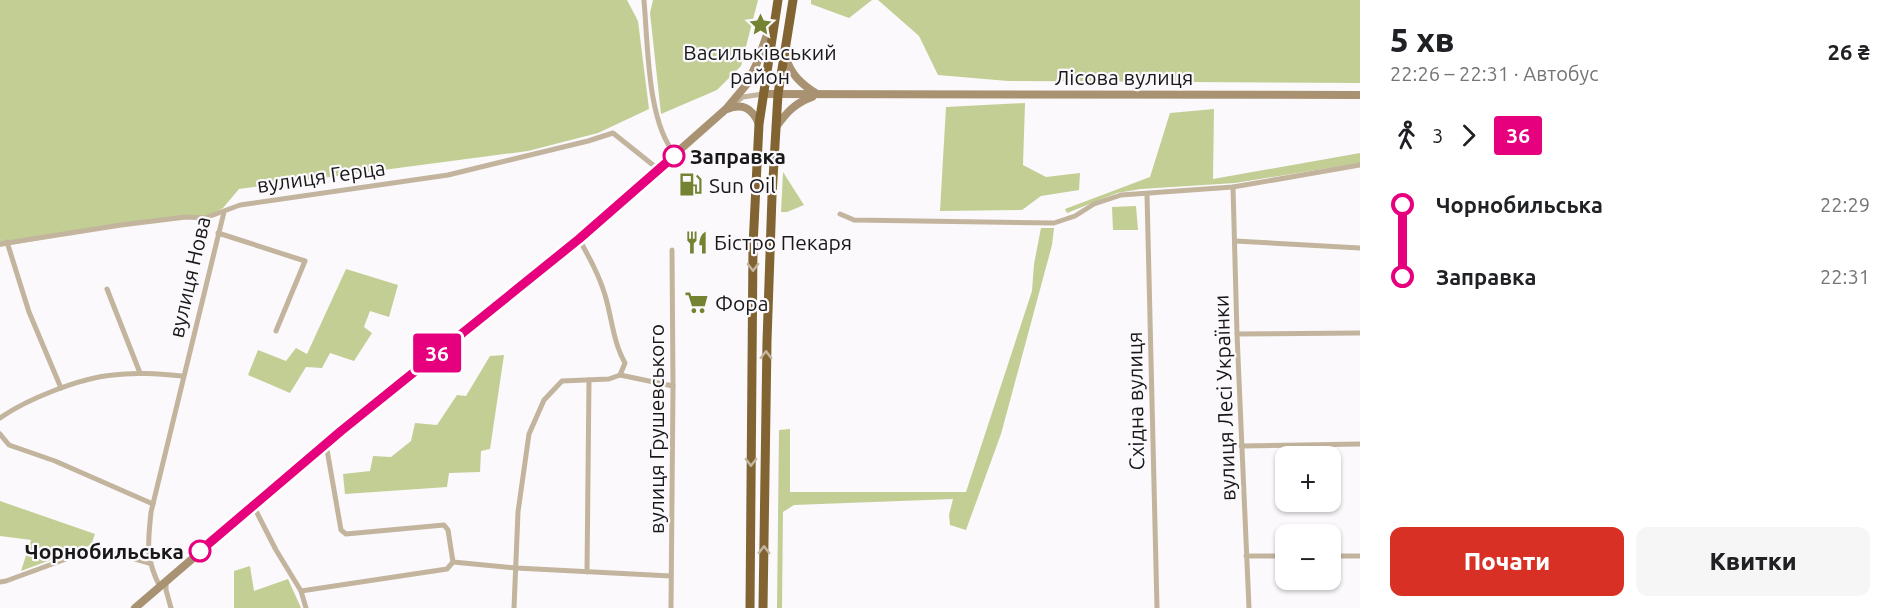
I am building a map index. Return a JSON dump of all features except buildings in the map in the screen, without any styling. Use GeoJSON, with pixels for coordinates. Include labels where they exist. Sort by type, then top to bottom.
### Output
{"type":"FeatureCollection","features":[{"type":"Feature","properties":{"kind":"highway"},"geometry":{"type":"LineString","coordinates":[[763,608],[767,340],[776,128],[778,94],[793,0]]}},
{"type":"Feature","properties":{"kind":"highway"},"geometry":{"type":"LineString","coordinates":[[750,608],[753,246],[759,124],[777,5]]}},
{"type":"Feature","properties":{"kind":"street"},"geometry":{"type":"LineString","coordinates":[[644,1],[654,109],[663,136],[675,154]]}},
{"type":"Feature","properties":{"kind":"street"},"geometry":{"type":"LineString","coordinates":[[726,109],[747,84],[758,63],[777,5]]}},
{"type":"Feature","properties":{"kind":"street"},"geometry":{"type":"LineString","coordinates":[[776,128],[795,105],[818,95],[796,78],[785,55]]}},
{"type":"Feature","properties":{"kind":"street"},"geometry":{"type":"LineString","coordinates":[[135,608],[326,444],[579,239],[726,109],[743,98],[763,94]]}},
{"type":"Feature","properties":{"kind":"street","name":"Лісова вулиця"},"geometry":{"type":"LineString","coordinates":[[763,94],[1360,95]]}},
{"type":"Feature","properties":{"kind":"street"},"geometry":{"type":"LineString","coordinates":[[726,109],[737,105],[744,106],[759,124]]}},
{"type":"Feature","properties":{"kind":"street","name":"вулиця Герца"},"geometry":{"type":"LineString","coordinates":[[224,212],[240,205],[448,175],[612,133],[658,170]]}},
{"type":"Feature","properties":{"kind":"street"},"geometry":{"type":"LineString","coordinates":[[840,214],[854,220],[1054,223],[1076,216],[1094,204],[1121,195],[1233,187],[1360,165]]}},
{"type":"Feature","properties":{"kind":"street","name":"вулиця Лесі Українки"},"geometry":{"type":"LineString","coordinates":[[1233,187],[1241,446],[1249,608]]}},
{"type":"Feature","properties":{"kind":"street","name":"Східна вулиця"},"geometry":{"type":"LineString","coordinates":[[1146,194],[1157,608]]}},
{"type":"Feature","properties":{"kind":"street","name":"вулиця Нова"},"geometry":{"type":"LineString","coordinates":[[171,608],[166,590],[149,563],[147,550],[153,504],[224,212]]}},
{"type":"Feature","properties":{"kind":"street","name":"вулиця Нова"},"geometry":{"type":"LineString","coordinates":[[0,244],[176,219],[205,218],[224,212]]}},
{"type":"Feature","properties":{"kind":"street"},"geometry":{"type":"LineString","coordinates":[[218,233],[305,261],[276,331]]}},
{"type":"Feature","properties":{"kind":"street"},"geometry":{"type":"LineString","coordinates":[[579,239],[591,260],[605,294],[618,351],[625,363],[620,375]]}},
{"type":"Feature","properties":{"kind":"street"},"geometry":{"type":"LineString","coordinates":[[1235,242],[1360,248]]}},
{"type":"Feature","properties":{"kind":"street"},"geometry":{"type":"LineString","coordinates":[[7,243],[29,312],[61,388]]}},
{"type":"Feature","properties":{"kind":"street","name":"вулиця Грушевського"},"geometry":{"type":"LineString","coordinates":[[671,608],[672,250]]}},
{"type":"Feature","properties":{"kind":"street"},"geometry":{"type":"LineString","coordinates":[[107,289],[140,373]]}},
{"type":"Feature","properties":{"kind":"street"},"geometry":{"type":"LineString","coordinates":[[1237,334],[1360,333]]}},
{"type":"Feature","properties":{"kind":"street"},"geometry":{"type":"LineString","coordinates":[[0,418],[17,406],[61,388],[110,375],[140,373],[183,376]]}},
{"type":"Feature","properties":{"kind":"street"},"geometry":{"type":"LineString","coordinates":[[514,608],[518,512],[529,434],[544,400],[562,381],[609,380],[620,375],[673,386]]}},
{"type":"Feature","properties":{"kind":"street"},"geometry":{"type":"LineString","coordinates":[[588,572],[589,380]]}},
{"type":"Feature","properties":{"kind":"street"},"geometry":{"type":"LineString","coordinates":[[0,434],[9,445],[55,461],[153,504]]}},
{"type":"Feature","properties":{"kind":"street"},"geometry":{"type":"LineString","coordinates":[[301,591],[447,569],[453,562],[448,531],[444,525],[346,534],[340,530],[326,444]]}},
{"type":"Feature","properties":{"kind":"street"},"geometry":{"type":"LineString","coordinates":[[1241,446],[1360,444]]}},
{"type":"Feature","properties":{"kind":"street"},"geometry":{"type":"LineString","coordinates":[[254,505],[276,550],[301,591],[306,608]]}},
{"type":"Feature","properties":{"kind":"street"},"geometry":{"type":"LineString","coordinates":[[0,582],[96,548],[149,563]]}},
{"type":"Feature","properties":{"kind":"street"},"geometry":{"type":"LineString","coordinates":[[1246,556],[1275,556]]}},
{"type":"Feature","properties":{"kind":"street"},"geometry":{"type":"LineString","coordinates":[[1341,556],[1360,556]]}},
{"type":"Feature","properties":{"kind":"street"},"geometry":{"type":"LineString","coordinates":[[453,562],[516,568],[671,576]]}},
{"type":"Feature","properties":{"kind":"green space"},"geometry":{"type":"Polygon","coordinates":[[[0,0],[627,0],[638,21],[649,109],[598,133],[528,151],[239,189],[223,208],[205,218],[156,219],[0,247],[0,0]]]}},
{"type":"Feature","properties":{"kind":"green space"},"geometry":{"type":"Polygon","coordinates":[[[653,0],[758,0],[741,66],[717,90],[661,114],[650,13],[653,0]]]}},
{"type":"Feature","properties":{"kind":"green space"},"geometry":{"type":"Polygon","coordinates":[[[811,0],[872,0],[849,18],[811,4],[811,0]]]}},
{"type":"Feature","properties":{"kind":"green space"},"geometry":{"type":"Polygon","coordinates":[[[878,0],[1360,0],[1360,83],[1008,81],[938,75],[919,36],[878,0]]]}},
{"type":"Feature","properties":{"kind":"green space"},"geometry":{"type":"Polygon","coordinates":[[[1025,103],[1023,165],[1046,177],[1080,173],[1079,190],[1041,196],[1022,210],[940,211],[946,107],[1025,103]]]}},
{"type":"Feature","properties":{"kind":"green space"},"geometry":{"type":"Polygon","coordinates":[[[1214,109],[1213,179],[1360,153],[1360,163],[1235,183],[1141,189],[1117,193],[1067,213],[1065,209],[1150,177],[1170,113],[1214,109]]]}},
{"type":"Feature","properties":{"kind":"green space"},"geometry":{"type":"Polygon","coordinates":[[[783,172],[804,205],[787,212],[781,212],[783,172]]]}},
{"type":"Feature","properties":{"kind":"green space"},"geometry":{"type":"Polygon","coordinates":[[[1136,206],[1138,230],[1113,230],[1112,207],[1136,206]]]}},
{"type":"Feature","properties":{"kind":"green space"},"geometry":{"type":"Polygon","coordinates":[[[1041,228],[1054,228],[1052,245],[1001,434],[966,530],[950,525],[949,515],[953,499],[794,505],[783,512],[782,608],[777,608],[779,430],[790,429],[790,492],[966,492],[1032,291],[1034,264],[1041,228]]]}},
{"type":"Feature","properties":{"kind":"green space"},"geometry":{"type":"Polygon","coordinates":[[[346,269],[398,285],[389,317],[370,311],[364,327],[372,333],[354,361],[330,353],[322,368],[306,367],[290,393],[248,375],[258,350],[286,361],[296,348],[307,354],[346,269]]]}},
{"type":"Feature","properties":{"kind":"green space"},"geometry":{"type":"Polygon","coordinates":[[[504,355],[490,449],[481,451],[480,472],[449,473],[447,487],[345,494],[343,474],[370,471],[373,456],[391,457],[411,441],[415,423],[437,425],[457,395],[466,396],[490,356],[504,355]]]}},
{"type":"Feature","properties":{"kind":"green space"},"geometry":{"type":"Polygon","coordinates":[[[0,501],[95,534],[91,545],[21,571],[31,540],[0,536],[0,501]]]}},
{"type":"Feature","properties":{"kind":"green space"},"geometry":{"type":"Polygon","coordinates":[[[250,566],[254,591],[288,579],[301,608],[234,608],[234,571],[250,566]]]}},
{"type":"Feature","properties":{"kind":"bus line","name":"36"},"geometry":{"type":"LineString","coordinates":[[200,551],[341,431],[579,239],[674,156]]}},
{"type":"Feature","properties":{"kind":"place","name":"Васильківський район"},"geometry":{"type":"Point","coordinates":[760,24]}},
{"type":"Feature","properties":{"kind":"place","name":"Заправка"},"geometry":{"type":"Point","coordinates":[674,156]}},
{"type":"Feature","properties":{"kind":"place","name":"Sun Oil"},"geometry":{"type":"Point","coordinates":[691,185]}},
{"type":"Feature","properties":{"kind":"place","name":"Бістро Пекаря"},"geometry":{"type":"Point","coordinates":[696,242]}},
{"type":"Feature","properties":{"kind":"place","name":"Фора"},"geometry":{"type":"Point","coordinates":[697,303]}},
{"type":"Feature","properties":{"kind":"place","name":"Чорнобильська"},"geometry":{"type":"Point","coordinates":[200,551]}}]}
